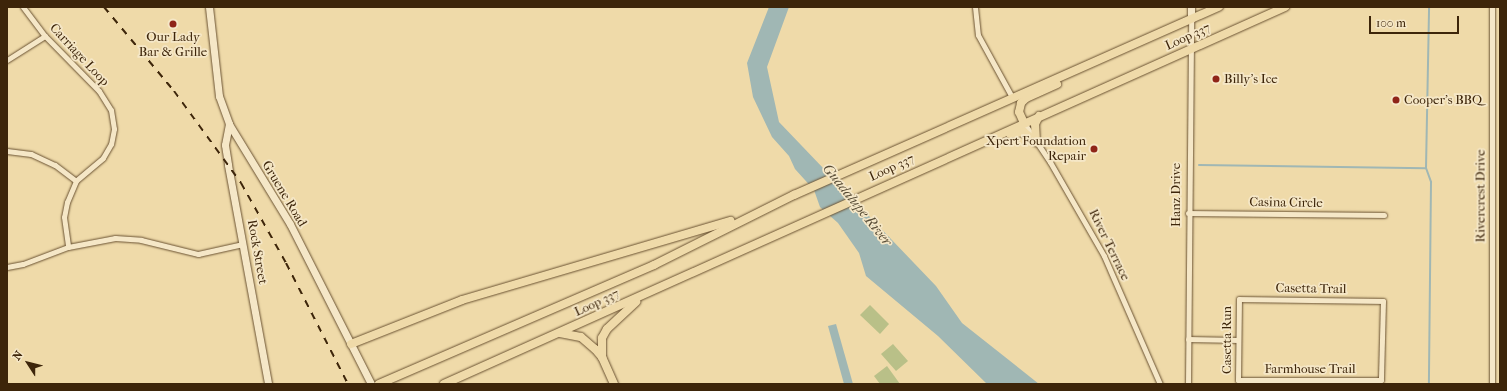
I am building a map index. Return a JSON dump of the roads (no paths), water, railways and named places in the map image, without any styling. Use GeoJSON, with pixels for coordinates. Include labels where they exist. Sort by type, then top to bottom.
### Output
{"type":"FeatureCollection","features":[{"type":"Feature","properties":{"kind":"main road","name":"Loop 337"},"geometry":{"type":"LineString","coordinates":[[444,384],[560,333],[906,175],[1285,7]]}},
{"type":"Feature","properties":{"kind":"main road","name":"Loop 337"},"geometry":{"type":"LineString","coordinates":[[379,384],[654,265],[751,215],[794,195],[1214,8]]}},
{"type":"Feature","properties":{"kind":"main road"},"geometry":{"type":"LineString","coordinates":[[1024,124],[1019,112],[1023,100],[1077,75],[1085,66]]}},
{"type":"Feature","properties":{"kind":"main road"},"geometry":{"type":"LineString","coordinates":[[1036,142],[1035,124],[1039,116]]}},
{"type":"Feature","properties":{"kind":"main road"},"geometry":{"type":"LineString","coordinates":[[958,152],[965,154],[1017,131],[1027,134],[1036,142]]}},
{"type":"Feature","properties":{"kind":"main road"},"geometry":{"type":"LineString","coordinates":[[351,344],[462,300],[751,215]]}},
{"type":"Feature","properties":{"kind":"main road"},"geometry":{"type":"LineString","coordinates":[[602,357],[602,338],[607,329],[644,294]]}},
{"type":"Feature","properties":{"kind":"main road"},"geometry":{"type":"LineString","coordinates":[[560,333],[580,337],[602,357],[614,384]]}},
{"type":"Feature","properties":{"kind":"street","name":"Carriage Loop"},"geometry":{"type":"LineString","coordinates":[[23,7],[45,36],[99,91],[111,110],[114,129],[111,144],[103,158],[76,181],[67,202],[64,217],[68,247]]}},
{"type":"Feature","properties":{"kind":"street","name":"Gruene Road"},"geometry":{"type":"LineString","coordinates":[[209,7],[219,96],[229,124],[290,224],[371,384]]}},
{"type":"Feature","properties":{"kind":"street"},"geometry":{"type":"LineString","coordinates":[[975,7],[978,35],[1012,97]]}},
{"type":"Feature","properties":{"kind":"street","name":"Hanz Drive"},"geometry":{"type":"LineString","coordinates":[[1188,384],[1189,50],[1191,7]]}},
{"type":"Feature","properties":{"kind":"street","name":"Rivercrest Drive"},"geometry":{"type":"LineString","coordinates":[[1492,7],[1492,384]]}},
{"type":"Feature","properties":{"kind":"street"},"geometry":{"type":"LineString","coordinates":[[7,60],[45,36]]}},
{"type":"Feature","properties":{"kind":"street","name":"Rock Street"},"geometry":{"type":"LineString","coordinates":[[229,124],[225,145],[268,384]]}},
{"type":"Feature","properties":{"kind":"street","name":"River Terrace"},"geometry":{"type":"LineString","coordinates":[[1024,124],[1104,256],[1160,384]]}},
{"type":"Feature","properties":{"kind":"street"},"geometry":{"type":"LineString","coordinates":[[7,151],[31,154],[55,165],[76,181]]}},
{"type":"Feature","properties":{"kind":"street","name":"Casina Circle"},"geometry":{"type":"LineString","coordinates":[[1188,213],[1384,215]]}},
{"type":"Feature","properties":{"kind":"street"},"geometry":{"type":"LineString","coordinates":[[7,267],[23,264],[68,247],[115,238],[141,240],[198,254],[243,244]]}},
{"type":"Feature","properties":{"kind":"street","name":"Casetta Trail"},"geometry":{"type":"LineString","coordinates":[[1238,299],[1382,301],[1381,380]]}},
{"type":"Feature","properties":{"kind":"street","name":"Casetta Run"},"geometry":{"type":"LineString","coordinates":[[1238,299],[1238,380]]}},
{"type":"Feature","properties":{"kind":"street"},"geometry":{"type":"LineString","coordinates":[[1188,339],[1238,340]]}},
{"type":"Feature","properties":{"kind":"street","name":"Farmhouse Trail"},"geometry":{"type":"LineString","coordinates":[[1238,380],[1381,380]]}},
{"type":"Feature","properties":{"kind":"water","name":"Guadalupe River"},"geometry":{"type":"Polygon","coordinates":[[[769,7],[789,7],[767,67],[779,122],[936,286],[962,323],[1039,384],[987,384],[938,336],[866,276],[859,253],[838,223],[820,207],[814,190],[795,169],[789,156],[772,137],[753,97],[747,63],[769,7]]]}},
{"type":"Feature","properties":{"kind":"water"},"geometry":{"type":"Polygon","coordinates":[[[836,324],[853,384],[844,384],[828,326],[836,324]]]}},
{"type":"Feature","properties":{"kind":"waterway"},"geometry":{"type":"LineString","coordinates":[[1426,168],[1429,7]]}},
{"type":"Feature","properties":{"kind":"waterway"},"geometry":{"type":"LineString","coordinates":[[1199,165],[1426,168],[1431,182],[1429,384]]}},
{"type":"Feature","properties":{"kind":"railway"},"geometry":{"type":"LineString","coordinates":[[104,7],[174,91],[241,183],[286,263],[348,384]]}},
{"type":"Feature","properties":{"kind":"place","name":"Our Lady Bar & Grille"},"geometry":{"type":"Point","coordinates":[173,24]}},
{"type":"Feature","properties":{"kind":"place","name":"Billy's Ice"},"geometry":{"type":"Point","coordinates":[1216,79]}},
{"type":"Feature","properties":{"kind":"place","name":"Cooper's BBQ"},"geometry":{"type":"Point","coordinates":[1396,100]}},
{"type":"Feature","properties":{"kind":"place","name":"Xpert Foundation Repair"},"geometry":{"type":"Point","coordinates":[1094,149]}}]}
